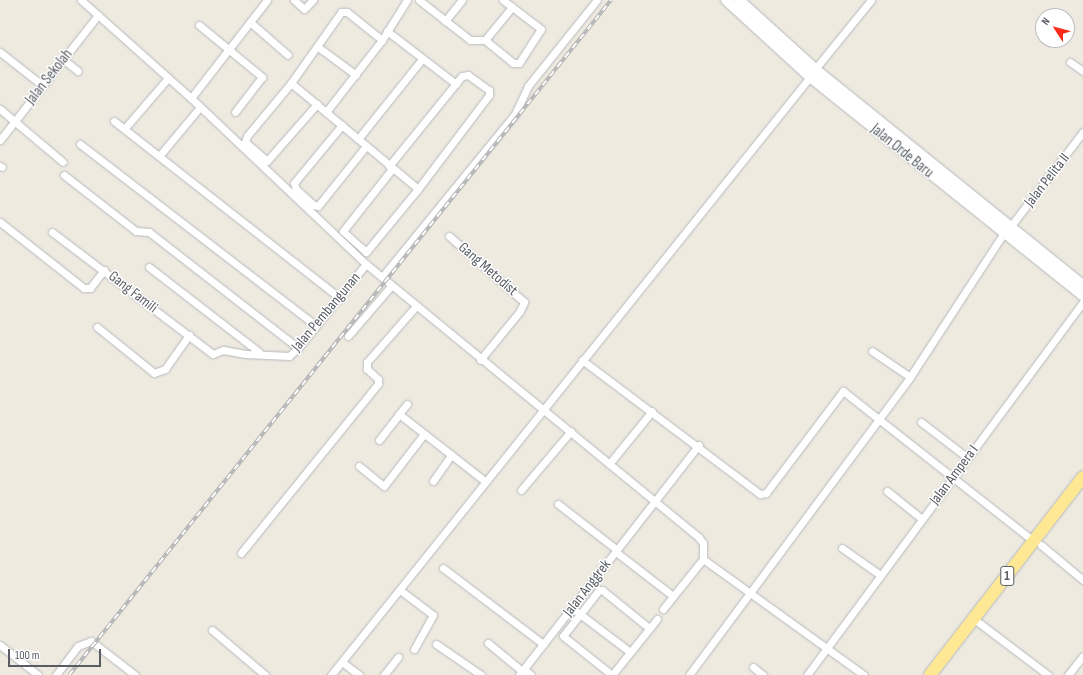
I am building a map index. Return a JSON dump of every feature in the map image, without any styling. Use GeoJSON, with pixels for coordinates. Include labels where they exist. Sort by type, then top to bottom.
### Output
{"type":"FeatureCollection","features":[{"type":"Feature","properties":{"kind":"highway","name":"1"},"geometry":{"type":"LineString","coordinates":[[930,675],[1038,544],[1083,477]]}},
{"type":"Feature","properties":{"kind":"highway","name":"1"},"geometry":{"type":"LineString","coordinates":[[939,675],[978,622],[1083,487]]}},
{"type":"Feature","properties":{"kind":"main road","name":"Jalan Orde Baru"},"geometry":{"type":"LineString","coordinates":[[726,0],[764,28]]}},
{"type":"Feature","properties":{"kind":"main road","name":"Jalan Orde Baru"},"geometry":{"type":"LineString","coordinates":[[739,0],[764,28],[812,73],[1007,230],[1083,296]]}},
{"type":"Feature","properties":{"kind":"main road","name":"Jalan Orde Baru"},"geometry":{"type":"LineString","coordinates":[[1007,230],[1083,285]]}},
{"type":"Feature","properties":{"kind":"street"},"geometry":{"type":"LineString","coordinates":[[81,0],[191,98],[391,286],[480,360],[571,431],[699,538],[703,543],[703,559],[663,609]]}},
{"type":"Feature","properties":{"kind":"street"},"geometry":{"type":"LineString","coordinates":[[191,98],[267,0]]}},
{"type":"Feature","properties":{"kind":"street"},"geometry":{"type":"LineString","coordinates":[[294,0],[304,8],[313,0]]}},
{"type":"Feature","properties":{"kind":"street"},"geometry":{"type":"LineString","coordinates":[[326,112],[382,40],[407,0]]}},
{"type":"Feature","properties":{"kind":"street"},"geometry":{"type":"LineString","coordinates":[[419,0],[470,40],[485,40],[513,63],[519,63],[541,29],[503,0]]}},
{"type":"Feature","properties":{"kind":"street"},"geometry":{"type":"LineString","coordinates":[[445,21],[462,0]]}},
{"type":"Feature","properties":{"kind":"street"},"geometry":{"type":"LineString","coordinates":[[382,277],[516,114],[528,86],[597,0]]}},
{"type":"Feature","properties":{"kind":"street"},"geometry":{"type":"LineString","coordinates":[[331,675],[871,0]]}},
{"type":"Feature","properties":{"kind":"street"},"geometry":{"type":"LineString","coordinates":[[485,40],[512,7]]}},
{"type":"Feature","properties":{"kind":"street"},"geometry":{"type":"LineString","coordinates":[[316,104],[270,159],[265,160],[245,139],[291,83],[343,11],[382,40]]}},
{"type":"Feature","properties":{"kind":"street","name":"Jalan Sekolah"},"geometry":{"type":"LineString","coordinates":[[0,140],[98,15]]}},
{"type":"Feature","properties":{"kind":"street"},"geometry":{"type":"LineString","coordinates":[[250,22],[288,55]]}},
{"type":"Feature","properties":{"kind":"street"},"geometry":{"type":"LineString","coordinates":[[199,25],[262,77],[236,112]]}},
{"type":"Feature","properties":{"kind":"street"},"geometry":{"type":"LineString","coordinates":[[387,31],[456,84]]}},
{"type":"Feature","properties":{"kind":"street"},"geometry":{"type":"LineString","coordinates":[[318,47],[356,75]]}},
{"type":"Feature","properties":{"kind":"street"},"geometry":{"type":"LineString","coordinates":[[0,52],[42,85]]}},
{"type":"Feature","properties":{"kind":"street"},"geometry":{"type":"LineString","coordinates":[[63,59],[78,71]]}},
{"type":"Feature","properties":{"kind":"street"},"geometry":{"type":"LineString","coordinates":[[358,139],[422,59]]}},
{"type":"Feature","properties":{"kind":"street"},"geometry":{"type":"LineString","coordinates":[[1070,62],[1083,71]]}},
{"type":"Feature","properties":{"kind":"street"},"geometry":{"type":"LineString","coordinates":[[468,75],[489,90],[489,95],[418,189],[367,252],[364,252],[344,233],[344,230],[390,167],[456,84],[462,76],[468,75]]}},
{"type":"Feature","properties":{"kind":"street"},"geometry":{"type":"LineString","coordinates":[[125,128],[168,78]]}},
{"type":"Feature","properties":{"kind":"street"},"geometry":{"type":"LineString","coordinates":[[291,83],[418,189]]}},
{"type":"Feature","properties":{"kind":"street"},"geometry":{"type":"LineString","coordinates":[[160,155],[200,107]]}},
{"type":"Feature","properties":{"kind":"street"},"geometry":{"type":"LineString","coordinates":[[0,109],[63,162]]}},
{"type":"Feature","properties":{"kind":"street"},"geometry":{"type":"LineString","coordinates":[[114,121],[160,155],[340,298]]}},
{"type":"Feature","properties":{"kind":"street"},"geometry":{"type":"LineString","coordinates":[[342,125],[294,183],[296,189],[314,205],[318,206],[366,146]]}},
{"type":"Feature","properties":{"kind":"street","name":"Jalan Pelita II"},"geometry":{"type":"LineString","coordinates":[[689,675],[910,377],[1007,230],[1083,132]]}},
{"type":"Feature","properties":{"kind":"street"},"geometry":{"type":"LineString","coordinates":[[80,144],[316,326]]}},
{"type":"Feature","properties":{"kind":"street"},"geometry":{"type":"LineString","coordinates":[[64,175],[136,231],[149,232],[298,348]]}},
{"type":"Feature","properties":{"kind":"street"},"geometry":{"type":"LineString","coordinates":[[0,222],[84,288],[90,288],[104,270]]}},
{"type":"Feature","properties":{"kind":"street","name":"Gang Famili"},"geometry":{"type":"LineString","coordinates":[[52,232],[213,354]]}},
{"type":"Feature","properties":{"kind":"street","name":"Gang Metodist"},"geometry":{"type":"LineString","coordinates":[[450,236],[524,302],[520,311],[480,360]]}},
{"type":"Feature","properties":{"kind":"street","name":"Jalan Pembangunan"},"geometry":{"type":"LineString","coordinates":[[213,354],[223,350],[246,354],[259,352],[289,356],[298,348],[340,298],[366,264]]}},
{"type":"Feature","properties":{"kind":"street"},"geometry":{"type":"LineString","coordinates":[[149,267],[259,352]]}},
{"type":"Feature","properties":{"kind":"street"},"geometry":{"type":"LineString","coordinates":[[348,336],[391,286]]}},
{"type":"Feature","properties":{"kind":"street","name":"Jalan Ampera I"},"geometry":{"type":"LineString","coordinates":[[807,675],[1083,302]]}},
{"type":"Feature","properties":{"kind":"street"},"geometry":{"type":"LineString","coordinates":[[241,553],[378,384],[378,379],[368,370],[367,362],[416,306]]}},
{"type":"Feature","properties":{"kind":"street"},"geometry":{"type":"LineString","coordinates":[[97,327],[154,373],[165,368],[189,335]]}},
{"type":"Feature","properties":{"kind":"street"},"geometry":{"type":"LineString","coordinates":[[872,351],[910,377]]}},
{"type":"Feature","properties":{"kind":"street"},"geometry":{"type":"LineString","coordinates":[[582,360],[699,445],[763,495],[843,391],[880,418],[953,478],[1083,580]]}},
{"type":"Feature","properties":{"kind":"street"},"geometry":{"type":"LineString","coordinates":[[379,440],[406,404]]}},
{"type":"Feature","properties":{"kind":"street"},"geometry":{"type":"LineString","coordinates":[[609,464],[652,411]]}},
{"type":"Feature","properties":{"kind":"street"},"geometry":{"type":"LineString","coordinates":[[399,414],[486,482]]}},
{"type":"Feature","properties":{"kind":"street"},"geometry":{"type":"LineString","coordinates":[[921,422],[968,458]]}},
{"type":"Feature","properties":{"kind":"street"},"geometry":{"type":"LineString","coordinates":[[521,490],[571,431]]}},
{"type":"Feature","properties":{"kind":"street"},"geometry":{"type":"LineString","coordinates":[[359,466],[384,486],[424,434]]}},
{"type":"Feature","properties":{"kind":"street","name":"Jalan Anggrek"},"geometry":{"type":"LineString","coordinates":[[522,672],[699,445]]}},
{"type":"Feature","properties":{"kind":"street"},"geometry":{"type":"LineString","coordinates":[[433,481],[451,455]]}},
{"type":"Feature","properties":{"kind":"street"},"geometry":{"type":"LineString","coordinates":[[886,491],[922,519]]}},
{"type":"Feature","properties":{"kind":"street"},"geometry":{"type":"LineString","coordinates":[[558,504],[673,596]]}},
{"type":"Feature","properties":{"kind":"street"},"geometry":{"type":"LineString","coordinates":[[842,548],[880,576]]}},
{"type":"Feature","properties":{"kind":"street"},"geometry":{"type":"LineString","coordinates":[[703,559],[749,594],[864,675]]}},
{"type":"Feature","properties":{"kind":"street"},"geometry":{"type":"LineString","coordinates":[[443,568],[543,644]]}},
{"type":"Feature","properties":{"kind":"street"},"geometry":{"type":"LineString","coordinates":[[400,590],[433,615],[414,649]]}},
{"type":"Feature","properties":{"kind":"street"},"geometry":{"type":"LineString","coordinates":[[649,628],[602,590],[596,592],[563,636],[610,674],[614,674],[656,619]]}},
{"type":"Feature","properties":{"kind":"street"},"geometry":{"type":"LineString","coordinates":[[572,607],[630,652]]}},
{"type":"Feature","properties":{"kind":"street"},"geometry":{"type":"LineString","coordinates":[[978,622],[1048,675]]}},
{"type":"Feature","properties":{"kind":"street"},"geometry":{"type":"LineString","coordinates":[[212,630],[265,675]]}},
{"type":"Feature","properties":{"kind":"street"},"geometry":{"type":"LineString","coordinates":[[56,675],[78,646],[91,641],[135,675]]}},
{"type":"Feature","properties":{"kind":"street"},"geometry":{"type":"LineString","coordinates":[[488,643],[522,672],[531,675]]}},
{"type":"Feature","properties":{"kind":"street"},"geometry":{"type":"LineString","coordinates":[[436,644],[481,675]]}},
{"type":"Feature","properties":{"kind":"street"},"geometry":{"type":"LineString","coordinates":[[0,645],[38,675]]}},
{"type":"Feature","properties":{"kind":"street"},"geometry":{"type":"LineString","coordinates":[[1068,675],[1083,656]]}},
{"type":"Feature","properties":{"kind":"street"},"geometry":{"type":"LineString","coordinates":[[384,675],[398,657]]}},
{"type":"Feature","properties":{"kind":"street"},"geometry":{"type":"LineString","coordinates":[[342,662],[359,675]]}},
{"type":"Feature","properties":{"kind":"street"},"geometry":{"type":"LineString","coordinates":[[753,667],[763,675]]}},
{"type":"Feature","properties":{"kind":"railway"},"geometry":{"type":"LineString","coordinates":[[69,675],[611,0]]}}]}
